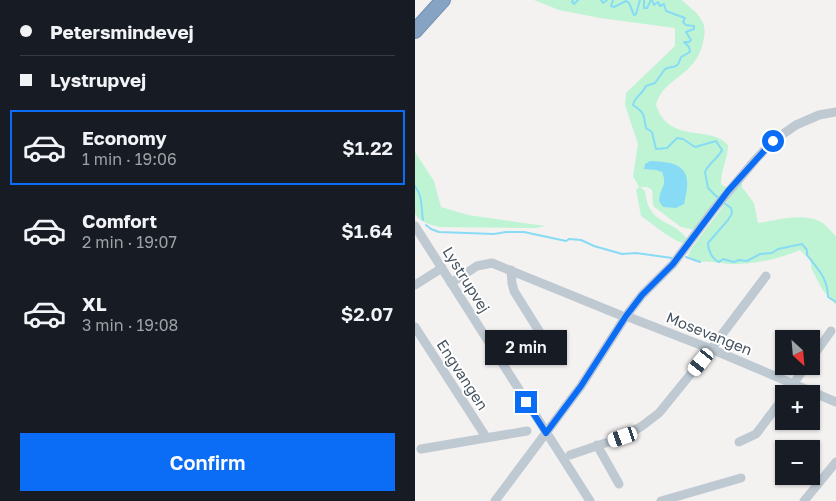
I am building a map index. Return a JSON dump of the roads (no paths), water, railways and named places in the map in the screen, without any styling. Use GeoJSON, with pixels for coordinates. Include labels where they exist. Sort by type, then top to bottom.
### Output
{"type":"FeatureCollection","features":[{"type":"Feature","properties":{"kind":"highway"},"geometry":{"type":"LineString","coordinates":[[415,31],[443,0]]}},
{"type":"Feature","properties":{"kind":"street"},"geometry":{"type":"LineString","coordinates":[[495,501],[581,386],[623,315],[673,264],[728,191],[773,141],[785,132],[807,119],[836,112]]}},
{"type":"Feature","properties":{"kind":"street","name":"Lystrupvej"},"geometry":{"type":"LineString","coordinates":[[416,228],[589,501]]}},
{"type":"Feature","properties":{"kind":"street","name":"Mosevangen"},"geometry":{"type":"LineString","coordinates":[[451,283],[483,264],[492,263],[711,349],[793,385]]}},
{"type":"Feature","properties":{"kind":"street"},"geometry":{"type":"LineString","coordinates":[[415,285],[442,268]]}},
{"type":"Feature","properties":{"kind":"street"},"geometry":{"type":"LineString","coordinates":[[511,270],[515,291],[545,339]]}},
{"type":"Feature","properties":{"kind":"street"},"geometry":{"type":"LineString","coordinates":[[570,455],[623,437],[659,413],[711,349],[766,276]]}},
{"type":"Feature","properties":{"kind":"street","name":"Engvangen"},"geometry":{"type":"LineString","coordinates":[[415,327],[486,437]]}},
{"type":"Feature","properties":{"kind":"street"},"geometry":{"type":"LineString","coordinates":[[820,347],[831,332]]}},
{"type":"Feature","properties":{"kind":"street"},"geometry":{"type":"LineString","coordinates":[[793,385],[800,375]]}},
{"type":"Feature","properties":{"kind":"street","name":"Mosevangen"},"geometry":{"type":"LineString","coordinates":[[820,396],[836,402]]}},
{"type":"Feature","properties":{"kind":"street"},"geometry":{"type":"LineString","coordinates":[[739,442],[756,434],[775,409]]}},
{"type":"Feature","properties":{"kind":"street"},"geometry":{"type":"LineString","coordinates":[[421,449],[527,431]]}},
{"type":"Feature","properties":{"kind":"street"},"geometry":{"type":"LineString","coordinates":[[597,445],[619,484]]}},
{"type":"Feature","properties":{"kind":"street"},"geometry":{"type":"LineString","coordinates":[[804,501],[836,462]]}},
{"type":"Feature","properties":{"kind":"street"},"geometry":{"type":"LineString","coordinates":[[661,501],[741,478]]}},
{"type":"Feature","properties":{"kind":"water"},"geometry":{"type":"Polygon","coordinates":[[[650,161],[671,163],[683,170],[687,183],[684,204],[676,208],[663,207],[659,201],[664,178],[662,172],[644,169],[645,164],[650,161]]]}},
{"type":"Feature","properties":{"kind":"waterway"},"geometry":{"type":"LineString","coordinates":[[573,0],[574,4],[578,0]]}},
{"type":"Feature","properties":{"kind":"waterway"},"geometry":{"type":"LineString","coordinates":[[601,0],[603,3],[607,0]]}},
{"type":"Feature","properties":{"kind":"waterway"},"geometry":{"type":"LineString","coordinates":[[613,0],[611,6],[614,7],[626,1],[629,3],[634,15],[640,0]]}},
{"type":"Feature","properties":{"kind":"waterway"},"geometry":{"type":"LineString","coordinates":[[644,0],[644,8],[647,8],[651,0]]}},
{"type":"Feature","properties":{"kind":"waterway"},"geometry":{"type":"LineString","coordinates":[[652,0],[654,5],[658,2],[660,6],[664,4],[666,11],[685,18],[683,22],[686,25],[694,26],[694,29],[686,32],[691,40],[684,42],[689,47],[690,52],[681,57],[677,65],[665,69],[655,83],[646,86],[633,105],[640,110],[646,128],[652,132],[656,149],[667,148],[677,138],[683,139],[695,147],[716,141],[722,150],[705,172],[708,188],[718,198]]}},
{"type":"Feature","properties":{"kind":"waterway"},"geometry":{"type":"LineString","coordinates":[[415,186],[421,198],[423,220]]}},
{"type":"Feature","properties":{"kind":"waterway"},"geometry":{"type":"LineString","coordinates":[[724,203],[731,208],[732,213],[708,243],[714,259],[719,262],[723,259],[734,262],[739,260],[747,261],[760,254],[772,253],[778,249],[802,244],[807,250],[807,255],[824,279],[828,297],[836,302]]}},
{"type":"Feature","properties":{"kind":"waterway"},"geometry":{"type":"LineString","coordinates":[[426,225],[439,232],[494,234],[524,232],[566,241],[569,239],[581,240],[622,254],[636,253],[672,258]]}},
{"type":"Feature","properties":{"kind":"waterway"},"geometry":{"type":"LineString","coordinates":[[686,257],[700,262]]}}]}
